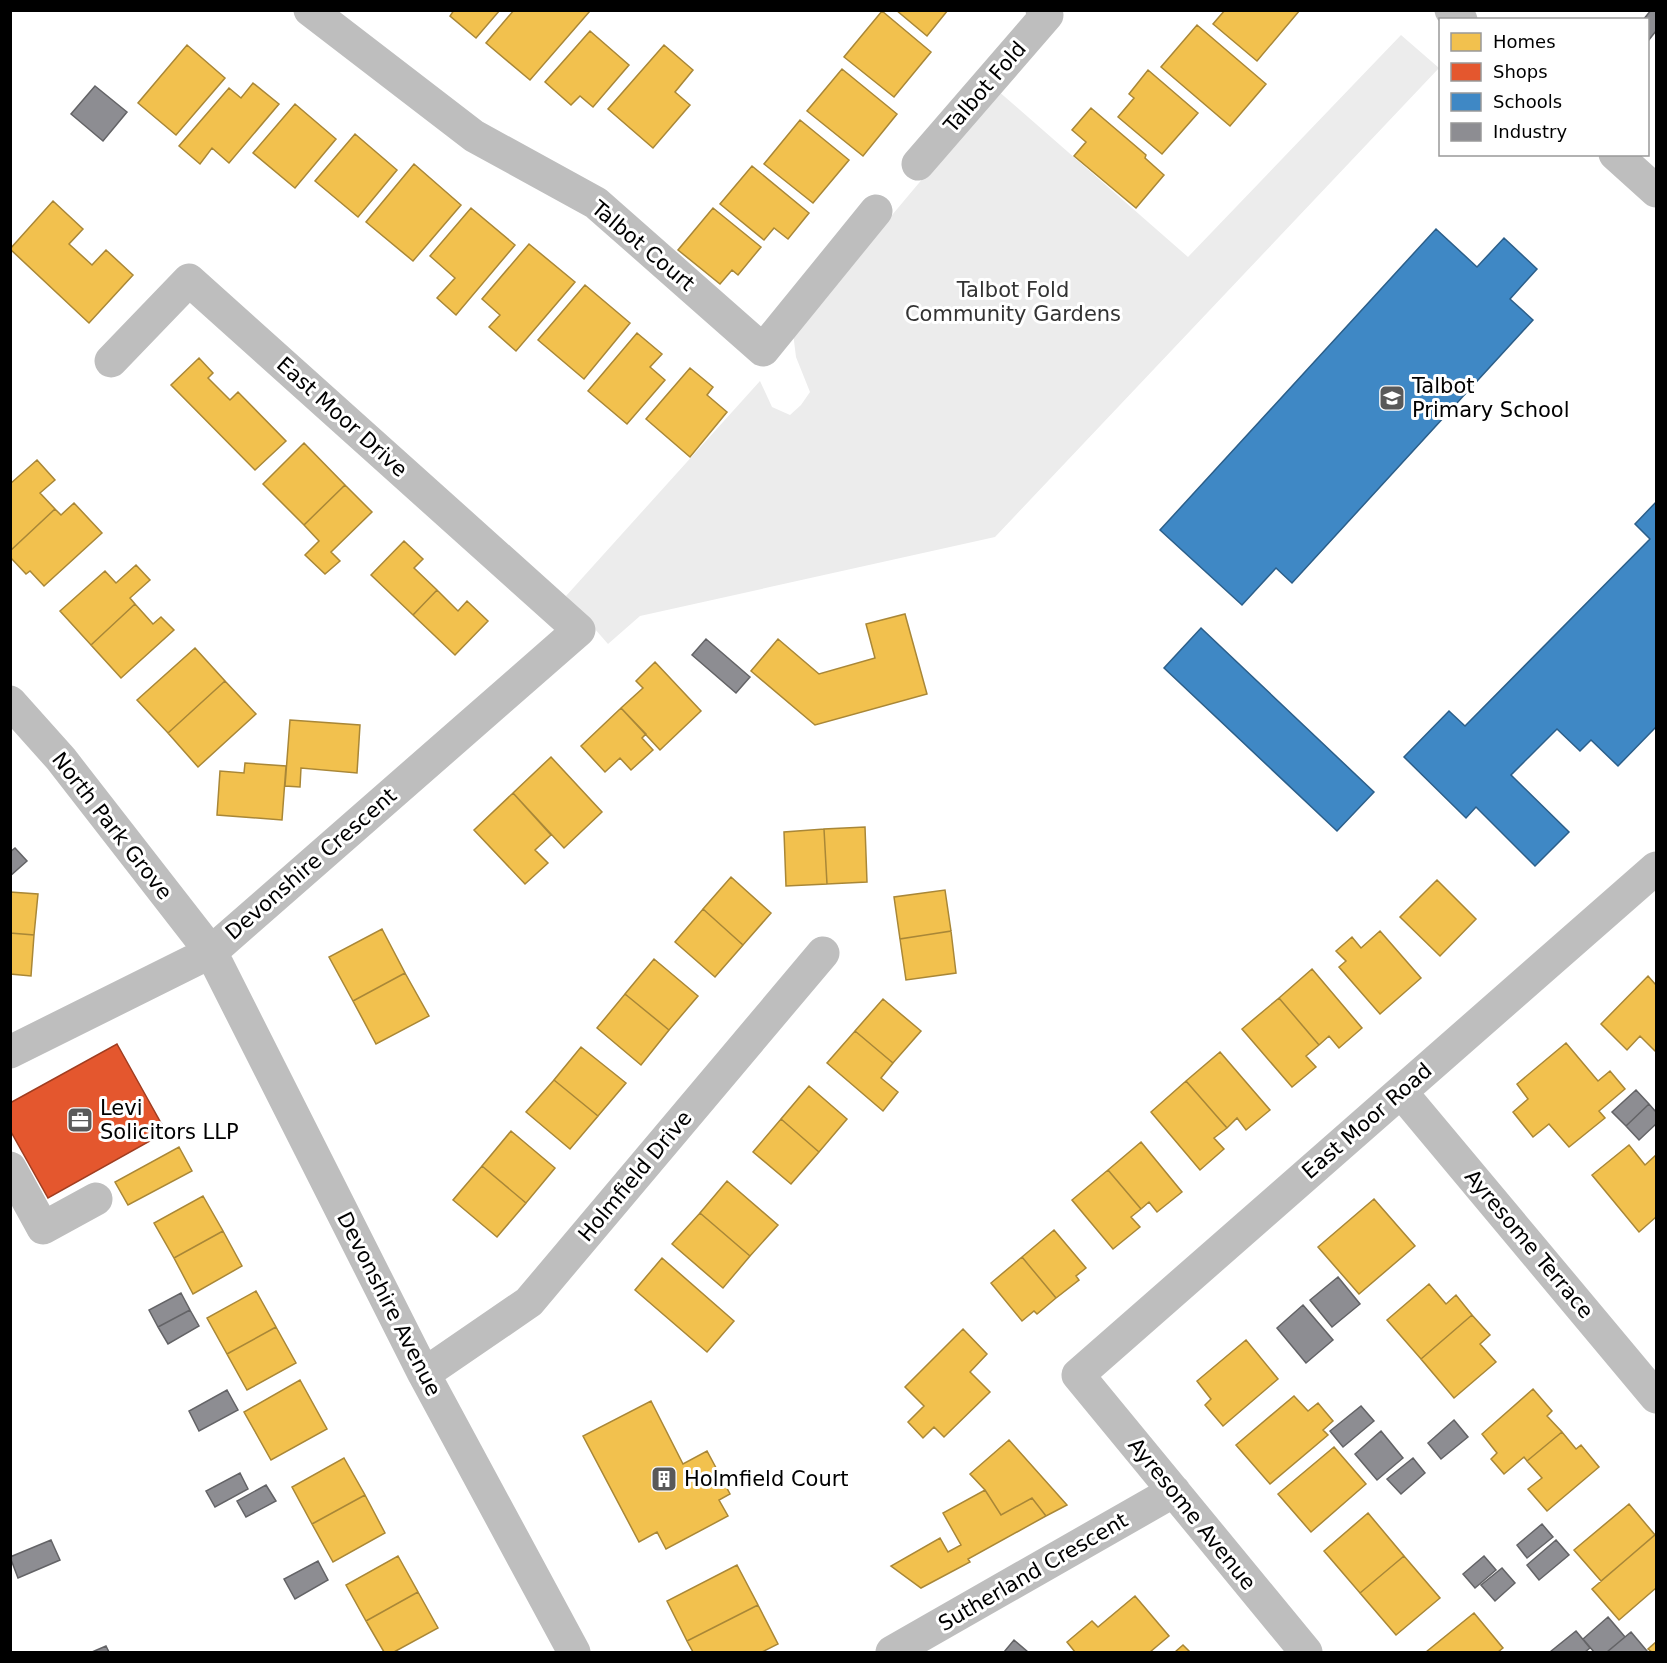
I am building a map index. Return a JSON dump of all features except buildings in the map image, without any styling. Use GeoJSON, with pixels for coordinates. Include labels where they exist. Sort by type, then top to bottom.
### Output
{"type":"FeatureCollection","features":[{"type":"Feature","properties":{"kind":"street","name":"Talbot Court"},"geometry":{"type":"LineString","coordinates":[[310,10],[474,136],[596,203],[763,350],[876,211]]}},
{"type":"Feature","properties":{"kind":"street","name":"Talbot Fold"},"geometry":{"type":"LineString","coordinates":[[918,164],[1047,15],[1042,10]]}},
{"type":"Feature","properties":{"kind":"street"},"geometry":{"type":"LineString","coordinates":[[1617,156],[1656,191]]}},
{"type":"Feature","properties":{"kind":"street","name":"East Moor Drive"},"geometry":{"type":"LineString","coordinates":[[111,361],[189,280],[579,630]]}},
{"type":"Feature","properties":{"kind":"street","name":"Devonshire Crescent"},"geometry":{"type":"LineString","coordinates":[[10,1052],[211,951],[579,630]]}},
{"type":"Feature","properties":{"kind":"street","name":"North Park Grove"},"geometry":{"type":"LineString","coordinates":[[10,702],[61,759],[211,951]]}},
{"type":"Feature","properties":{"kind":"street","name":"East Moor Road"},"geometry":{"type":"LineString","coordinates":[[1078,1375],[1656,868]]}},
{"type":"Feature","properties":{"kind":"street","name":"Devonshire Avenue"},"geometry":{"type":"LineString","coordinates":[[211,951],[424,1374],[574,1653]]}},
{"type":"Feature","properties":{"kind":"street","name":"Holmfield Drive"},"geometry":{"type":"LineString","coordinates":[[424,1374],[529,1302],[823,953]]}},
{"type":"Feature","properties":{"kind":"street","name":"Ayresome Terrace"},"geometry":{"type":"LineString","coordinates":[[1401,1092],[1656,1397]]}},
{"type":"Feature","properties":{"kind":"street"},"geometry":{"type":"LineString","coordinates":[[10,1168],[43,1228],[96,1199]]}},
{"type":"Feature","properties":{"kind":"street","name":"Ayresome Avenue"},"geometry":{"type":"LineString","coordinates":[[1078,1375],[1306,1653]]}},
{"type":"Feature","properties":{"kind":"street","name":"Sutherland Crescent"},"geometry":{"type":"LineString","coordinates":[[892,1653],[1174,1491]]}},
{"type":"Feature","properties":{"kind":"green space","name":"Talbot Fold Community Gardens"},"geometry":{"type":"Polygon","coordinates":[[[1401,35],[1439,68],[995,537],[640,616],[608,644],[566,596],[760,381],[772,407],[790,415],[801,405],[810,392],[796,357],[793,333],[997,90],[1188,257],[1401,35]]]}},
{"type":"Feature","properties":{"kind":"place","name":"Talbot Primary School"},"geometry":{"type":"Point","coordinates":[1392,398]}},
{"type":"Feature","properties":{"kind":"place","name":"Levi Solicitors LLP"},"geometry":{"type":"Point","coordinates":[80,1120]}},
{"type":"Feature","properties":{"kind":"place","name":"Holmfield Court"},"geometry":{"type":"Point","coordinates":[664,1479]}}]}
